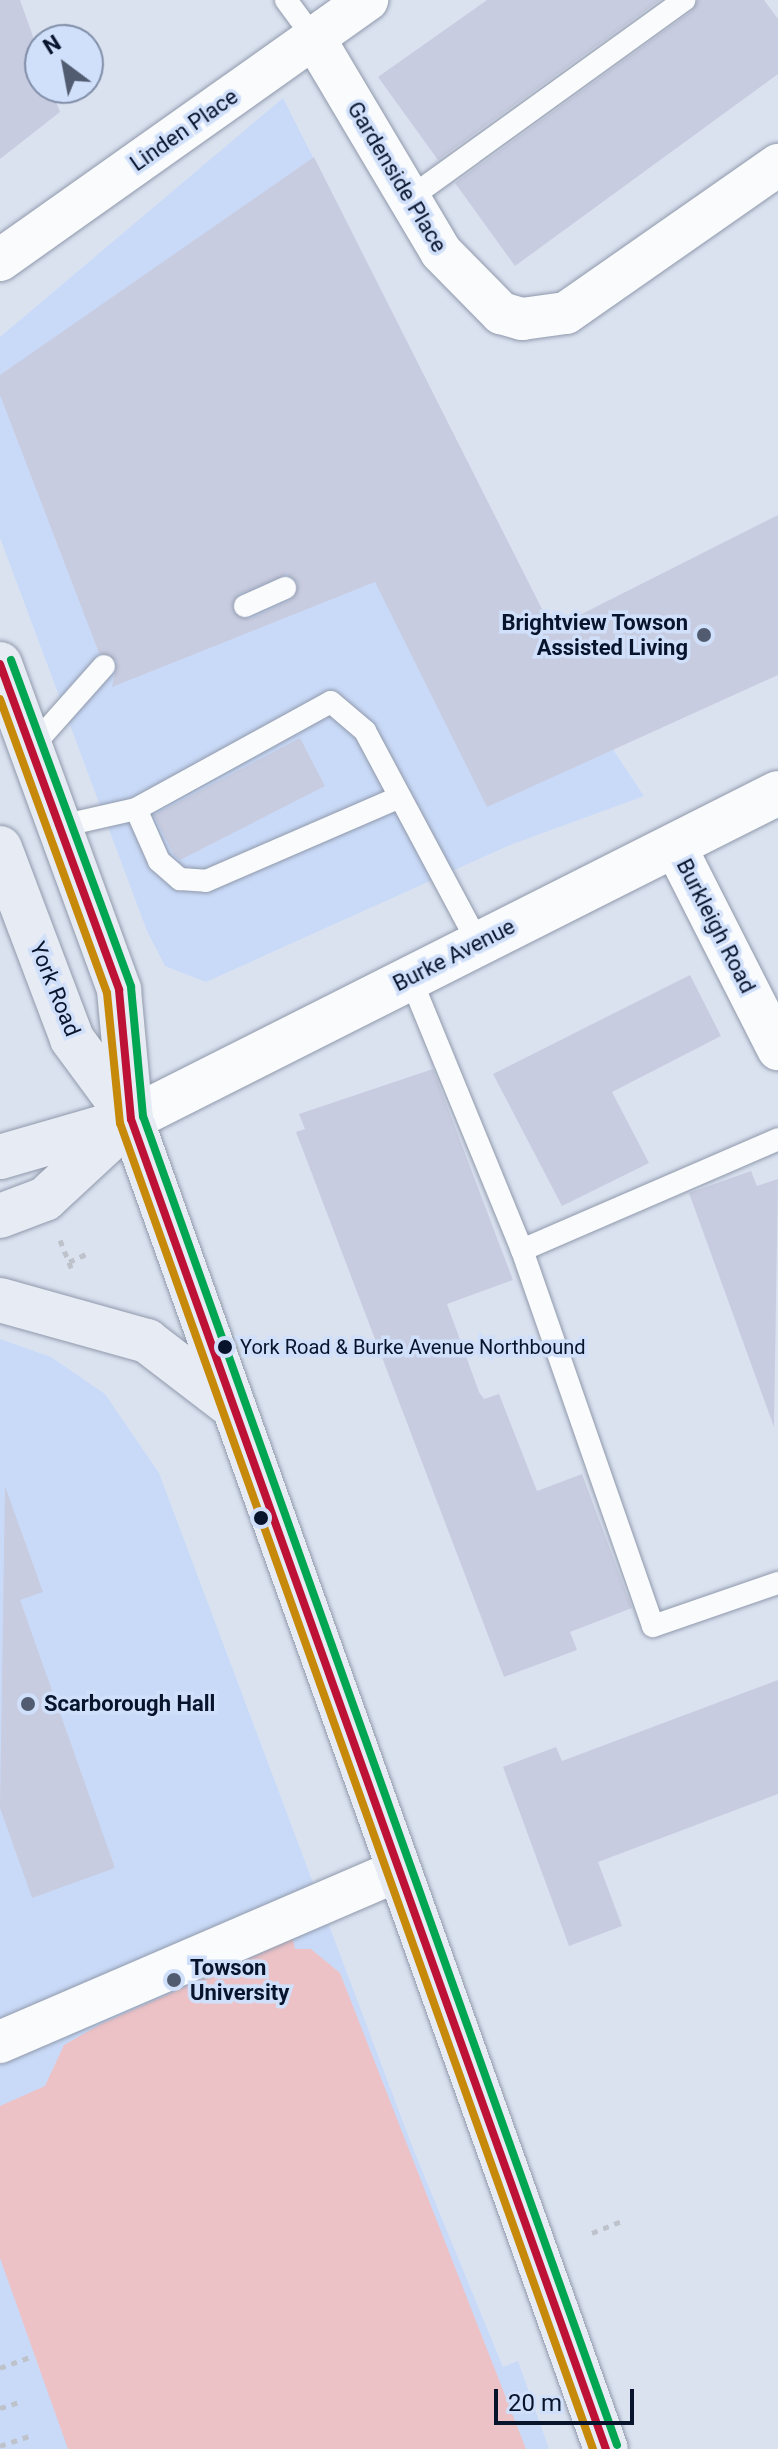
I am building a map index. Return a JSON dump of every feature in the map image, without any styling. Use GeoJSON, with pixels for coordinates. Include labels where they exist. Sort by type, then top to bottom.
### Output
{"type":"FeatureCollection","features":[{"type":"Feature","properties":{"kind":"main road","name":"York Road"},"geometry":{"type":"LineString","coordinates":[[0,664],[119,990],[131,1119],[606,2449]]}},
{"type":"Feature","properties":{"kind":"main road","name":"York Road"},"geometry":{"type":"LineString","coordinates":[[0,848],[72,1039],[131,1119]]}},
{"type":"Feature","properties":{"kind":"main road","name":"Burke Avenue"},"geometry":{"type":"LineString","coordinates":[[0,1157],[131,1119]]}},
{"type":"Feature","properties":{"kind":"main road","name":"Burke Avenue"},"geometry":{"type":"LineString","coordinates":[[0,1216],[45,1199],[131,1119]]}},
{"type":"Feature","properties":{"kind":"main road"},"geometry":{"type":"LineString","coordinates":[[0,1300],[147,1341],[233,1407]]}},
{"type":"Feature","properties":{"kind":"street","name":"Linden Place"},"geometry":{"type":"LineString","coordinates":[[0,260],[367,0]]}},
{"type":"Feature","properties":{"kind":"street","name":"Gardenside Place"},"geometry":{"type":"LineString","coordinates":[[314,38],[407,200],[476,295],[501,313],[544,318],[566,313],[778,165]]}},
{"type":"Feature","properties":{"kind":"street","name":"Burke Avenue"},"geometry":{"type":"LineString","coordinates":[[131,1119],[778,793]]}},
{"type":"Feature","properties":{"kind":"street","name":"Burkleigh Road"},"geometry":{"type":"LineString","coordinates":[[675,846],[778,1049]]}},
{"type":"Feature","properties":{"kind":"street"},"geometry":{"type":"LineString","coordinates":[[0,2042],[399,1870]]}},
{"type":"Feature","properties":{"kind":"lane"},"geometry":{"type":"LineString","coordinates":[[286,0],[314,38]]}},
{"type":"Feature","properties":{"kind":"lane"},"geometry":{"type":"LineString","coordinates":[[407,200],[684,0]]}},
{"type":"Feature","properties":{"kind":"lane"},"geometry":{"type":"LineString","coordinates":[[245,606],[285,588]]}},
{"type":"Feature","properties":{"kind":"lane"},"geometry":{"type":"LineString","coordinates":[[30,749],[104,666]]}},
{"type":"Feature","properties":{"kind":"lane"},"geometry":{"type":"LineString","coordinates":[[61,826],[136,809],[331,702],[365,731],[478,943]]}},
{"type":"Feature","properties":{"kind":"lane"},"geometry":{"type":"LineString","coordinates":[[136,809],[159,861],[180,879],[206,881],[400,797]]}},
{"type":"Feature","properties":{"kind":"lane"},"geometry":{"type":"LineString","coordinates":[[410,977],[522,1250],[653,1626],[778,1583]]}},
{"type":"Feature","properties":{"kind":"lane"},"geometry":{"type":"LineString","coordinates":[[522,1250],[778,1139]]}},
{"type":"Feature","properties":{"kind":"path"},"geometry":{"type":"LineString","coordinates":[[59,1237],[69,1262],[88,1253]]}},
{"type":"Feature","properties":{"kind":"path"},"geometry":{"type":"LineString","coordinates":[[592,2233],[622,2221]]}},
{"type":"Feature","properties":{"kind":"path"},"geometry":{"type":"LineString","coordinates":[[0,2368],[31,2357]]}},
{"type":"Feature","properties":{"kind":"path"},"geometry":{"type":"LineString","coordinates":[[0,2408],[23,2401]]}},
{"type":"Feature","properties":{"kind":"path"},"geometry":{"type":"LineString","coordinates":[[0,2446],[34,2434]]}},
{"type":"Feature","properties":{"kind":"shaded area"},"geometry":{"type":"Polygon","coordinates":[[[283,98],[612,748],[644,796],[510,845],[206,982],[165,966],[147,931],[0,538],[0,337],[283,98]]]}},
{"type":"Feature","properties":{"kind":"shaded area","name":"Towson University"},"geometry":{"type":"Polygon","coordinates":[[[0,1339],[51,1357],[105,1394],[159,1473],[412,2146],[503,2367],[518,2361],[549,2449],[0,2449],[0,1339]]]}},
{"type":"Feature","properties":{"kind":"shaded area"},"geometry":{"type":"Polygon","coordinates":[[[293,1939],[295,1949],[311,1949],[340,1973],[526,2449],[68,2449],[0,2258],[0,2106],[45,2086],[64,2045],[101,2024],[293,1939]]]}},
{"type":"Feature","properties":{"kind":"building"},"geometry":{"type":"Polygon","coordinates":[[[0,0],[20,0],[29,24],[24,24],[24,104],[57,104],[60,112],[0,159],[0,0]]]}},
{"type":"Feature","properties":{"kind":"building"},"geometry":{"type":"Polygon","coordinates":[[[487,0],[660,0],[438,160],[378,77],[487,0]]]}},
{"type":"Feature","properties":{"kind":"building"},"geometry":{"type":"Polygon","coordinates":[[[698,0],[764,0],[778,19],[778,74],[515,266],[455,183],[692,11],[698,0]]]}},
{"type":"Feature","properties":{"kind":"building"},"geometry":{"type":"Polygon","coordinates":[[[314,157],[552,629],[778,515],[778,675],[487,807],[375,582],[112,687],[117,661],[99,653],[0,395],[0,375],[314,157]],[[287,574],[239,594],[233,612],[250,619],[291,600],[298,583],[287,574]]]}},
{"type":"Feature","properties":{"kind":"building"},"geometry":{"type":"Polygon","coordinates":[[[300,738],[325,786],[180,860],[174,855],[154,815],[300,738]]]}},
{"type":"Feature","properties":{"kind":"building"},"geometry":{"type":"Polygon","coordinates":[[[690,975],[721,1036],[612,1092],[649,1163],[562,1206],[493,1074],[690,975]]]}},
{"type":"Feature","properties":{"kind":"building"},"geometry":{"type":"Polygon","coordinates":[[[433,1069],[513,1280],[447,1304],[479,1392],[484,1399],[499,1394],[537,1491],[582,1474],[632,1608],[570,1632],[577,1650],[504,1677],[296,1132],[305,1129],[299,1114],[433,1069]]]}},
{"type":"Feature","properties":{"kind":"building"},"geometry":{"type":"Polygon","coordinates":[[[751,1171],[757,1186],[778,1179],[774,1427],[689,1193],[751,1171]]]}},
{"type":"Feature","properties":{"kind":"building","name":"Scarborough Hall"},"geometry":{"type":"Polygon","coordinates":[[[5,1486],[43,1592],[20,1600],[115,1868],[32,1898],[0,1808],[5,1486]]]}},
{"type":"Feature","properties":{"kind":"building"},"geometry":{"type":"Polygon","coordinates":[[[778,1680],[778,1794],[598,1862],[622,1926],[569,1946],[503,1767],[556,1747],[562,1761],[778,1680]]]}},
{"type":"Feature","properties":{"kind":"transit line"},"geometry":{"type":"LineString","coordinates":[[11,660],[131,987],[143,1116],[617,2445]]}},
{"type":"Feature","properties":{"kind":"transit line"},"geometry":{"type":"LineString","coordinates":[[0,664],[119,990],[131,1119],[606,2449]]}},
{"type":"Feature","properties":{"kind":"transit line"},"geometry":{"type":"LineString","coordinates":[[0,699],[107,993],[120,1123],[593,2449]]}},
{"type":"Feature","properties":{"kind":"place","name":"Brightview Towson Assisted Living"},"geometry":{"type":"Point","coordinates":[704,635]}},
{"type":"Feature","properties":{"kind":"place","name":"York Road & Burke Avenue Northbound"},"geometry":{"type":"Point","coordinates":[225,1347]}},
{"type":"Feature","properties":{"kind":"place","name":"Scarborough Hall"},"geometry":{"type":"Point","coordinates":[28,1704]}},
{"type":"Feature","properties":{"kind":"place","name":"Towson University"},"geometry":{"type":"Point","coordinates":[174,1980]}}]}
